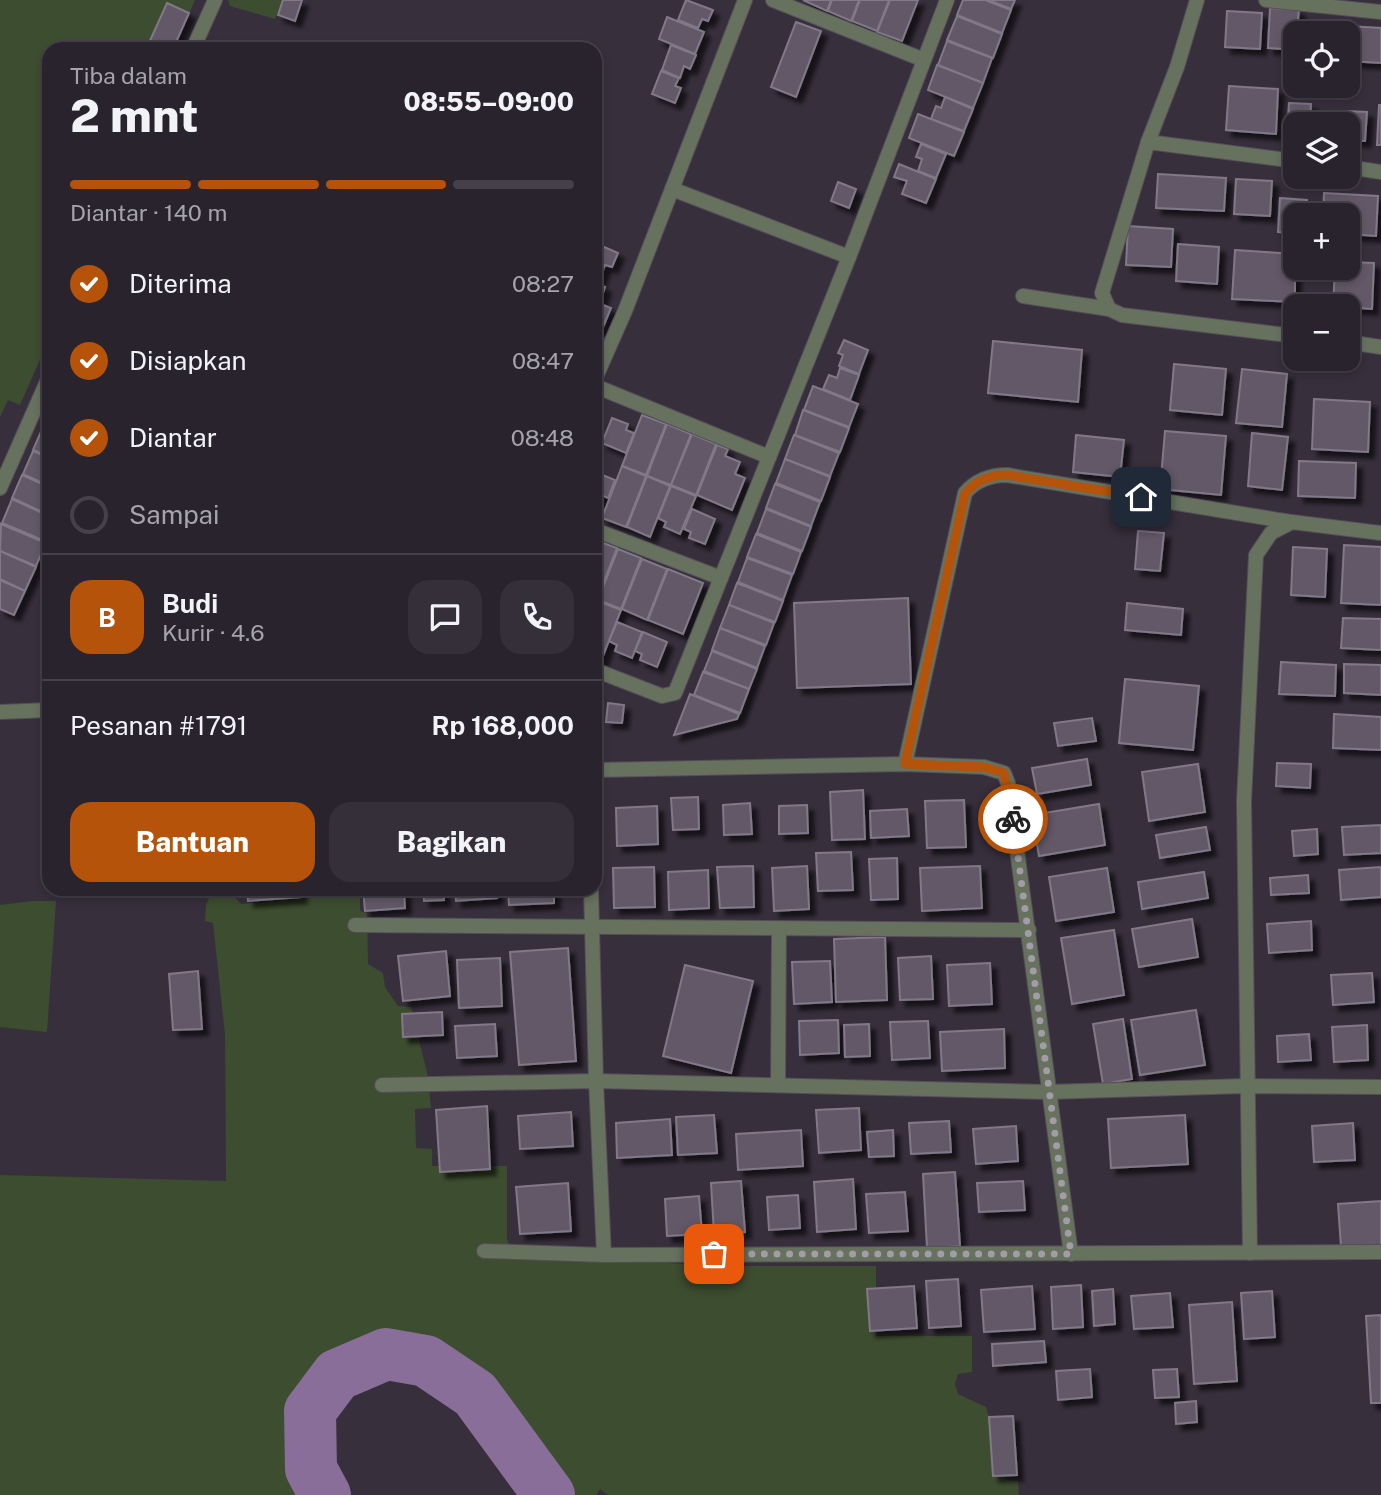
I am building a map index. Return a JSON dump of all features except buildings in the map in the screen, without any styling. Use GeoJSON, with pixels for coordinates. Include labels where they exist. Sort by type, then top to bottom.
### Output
{"type":"FeatureCollection","features":[{"type":"Feature","properties":{"kind":"street"},"geometry":{"type":"LineString","coordinates":[[196,42],[215,0]]}},
{"type":"Feature","properties":{"kind":"street"},"geometry":{"type":"LineString","coordinates":[[602,363],[625,311],[745,0]]}},
{"type":"Feature","properties":{"kind":"street"},"geometry":{"type":"LineString","coordinates":[[773,0],[925,60]]}},
{"type":"Feature","properties":{"kind":"street"},"geometry":{"type":"LineString","coordinates":[[602,673],[662,696],[675,693],[849,257],[947,0]]}},
{"type":"Feature","properties":{"kind":"street"},"geometry":{"type":"LineString","coordinates":[[1109,309],[1102,293],[1148,142],[1177,67],[1197,0]]}},
{"type":"Feature","properties":{"kind":"street"},"geometry":{"type":"LineString","coordinates":[[1266,0],[1381,12]]}},
{"type":"Feature","properties":{"kind":"street"},"geometry":{"type":"LineString","coordinates":[[1148,142],[1283,159]]}},
{"type":"Feature","properties":{"kind":"street"},"geometry":{"type":"LineString","coordinates":[[1360,169],[1381,172]]}},
{"type":"Feature","properties":{"kind":"street"},"geometry":{"type":"LineString","coordinates":[[672,189],[849,257]]}},
{"type":"Feature","properties":{"kind":"street"},"geometry":{"type":"LineString","coordinates":[[1023,296],[1109,309],[1122,315],[1283,335]]}},
{"type":"Feature","properties":{"kind":"street"},"geometry":{"type":"LineString","coordinates":[[1360,344],[1381,347]]}},
{"type":"Feature","properties":{"kind":"street"},"geometry":{"type":"LineString","coordinates":[[602,389],[769,457]]}},
{"type":"Feature","properties":{"kind":"street"},"geometry":{"type":"LineString","coordinates":[[0,488],[42,393]]}},
{"type":"Feature","properties":{"kind":"street"},"geometry":{"type":"LineString","coordinates":[[905,764],[965,494],[972,484],[996,475],[1007,475],[1292,522],[1381,533]]}},
{"type":"Feature","properties":{"kind":"street"},"geometry":{"type":"LineString","coordinates":[[1250,1253],[1245,1086],[1244,802],[1255,555],[1272,533],[1292,522]]}},
{"type":"Feature","properties":{"kind":"street"},"geometry":{"type":"LineString","coordinates":[[602,533],[721,578]]}},
{"type":"Feature","properties":{"kind":"street"},"geometry":{"type":"LineString","coordinates":[[0,712],[42,710]]}},
{"type":"Feature","properties":{"kind":"street"},"geometry":{"type":"LineString","coordinates":[[602,770],[905,764],[984,767],[1004,773],[1008,783],[1029,930],[1071,1254]]}},
{"type":"Feature","properties":{"kind":"street"},"geometry":{"type":"LineString","coordinates":[[592,896],[604,1255]]}},
{"type":"Feature","properties":{"kind":"street"},"geometry":{"type":"LineString","coordinates":[[355,925],[1029,930]]}},
{"type":"Feature","properties":{"kind":"street"},"geometry":{"type":"LineString","coordinates":[[778,1084],[779,929]]}},
{"type":"Feature","properties":{"kind":"street"},"geometry":{"type":"LineString","coordinates":[[382,1084],[596,1081],[1048,1092],[1245,1086],[1381,1087]]}},
{"type":"Feature","properties":{"kind":"street"},"geometry":{"type":"LineString","coordinates":[[484,1251],[604,1255],[1381,1252]]}},
{"type":"Feature","properties":{"kind":"green space"},"geometry":{"type":"Polygon","coordinates":[[[0,0],[195,0],[177,42],[42,42],[42,355],[20,405],[8,400],[0,417],[0,0]]]}},
{"type":"Feature","properties":{"kind":"green space"},"geometry":{"type":"Polygon","coordinates":[[[228,0],[283,0],[275,19],[230,6],[228,0]]]}},
{"type":"Feature","properties":{"kind":"green space"},"geometry":{"type":"Polygon","coordinates":[[[210,896],[234,896],[241,904],[323,896],[360,896],[360,911],[367,913],[368,964],[383,973],[385,987],[398,1006],[411,1007],[428,1077],[431,1108],[415,1109],[416,1148],[432,1149],[432,1166],[507,1166],[507,1239],[512,1254],[721,1266],[876,1266],[876,1336],[972,1336],[972,1372],[958,1374],[955,1384],[958,1394],[986,1407],[1006,1480],[1018,1481],[1019,1495],[608,1495],[600,1489],[596,1495],[571,1495],[487,1382],[433,1344],[384,1336],[326,1360],[293,1404],[294,1473],[306,1495],[0,1495],[0,1175],[226,1181],[225,1035],[213,923],[205,921],[206,905],[210,896]]]}},
{"type":"Feature","properties":{"kind":"green space"},"geometry":{"type":"Polygon","coordinates":[[[56,901],[47,1032],[0,1027],[0,905],[56,901]]]}},
{"type":"Feature","properties":{"kind":"waterway"},"geometry":{"type":"LineString","coordinates":[[325,1495],[311,1469],[310,1411],[337,1375],[386,1354],[426,1361],[475,1394],[549,1495]]}},
{"type":"Feature","properties":{"kind":"way so far"},"geometry":{"type":"LineString","coordinates":[[714,1254],[1071,1254],[1013,819]]}},
{"type":"Feature","properties":{"kind":"route"},"geometry":{"type":"LineString","coordinates":[[1013,819],[1004,773],[984,767],[905,764],[965,494],[972,484],[985,478],[1007,475],[1141,497]]}}]}
